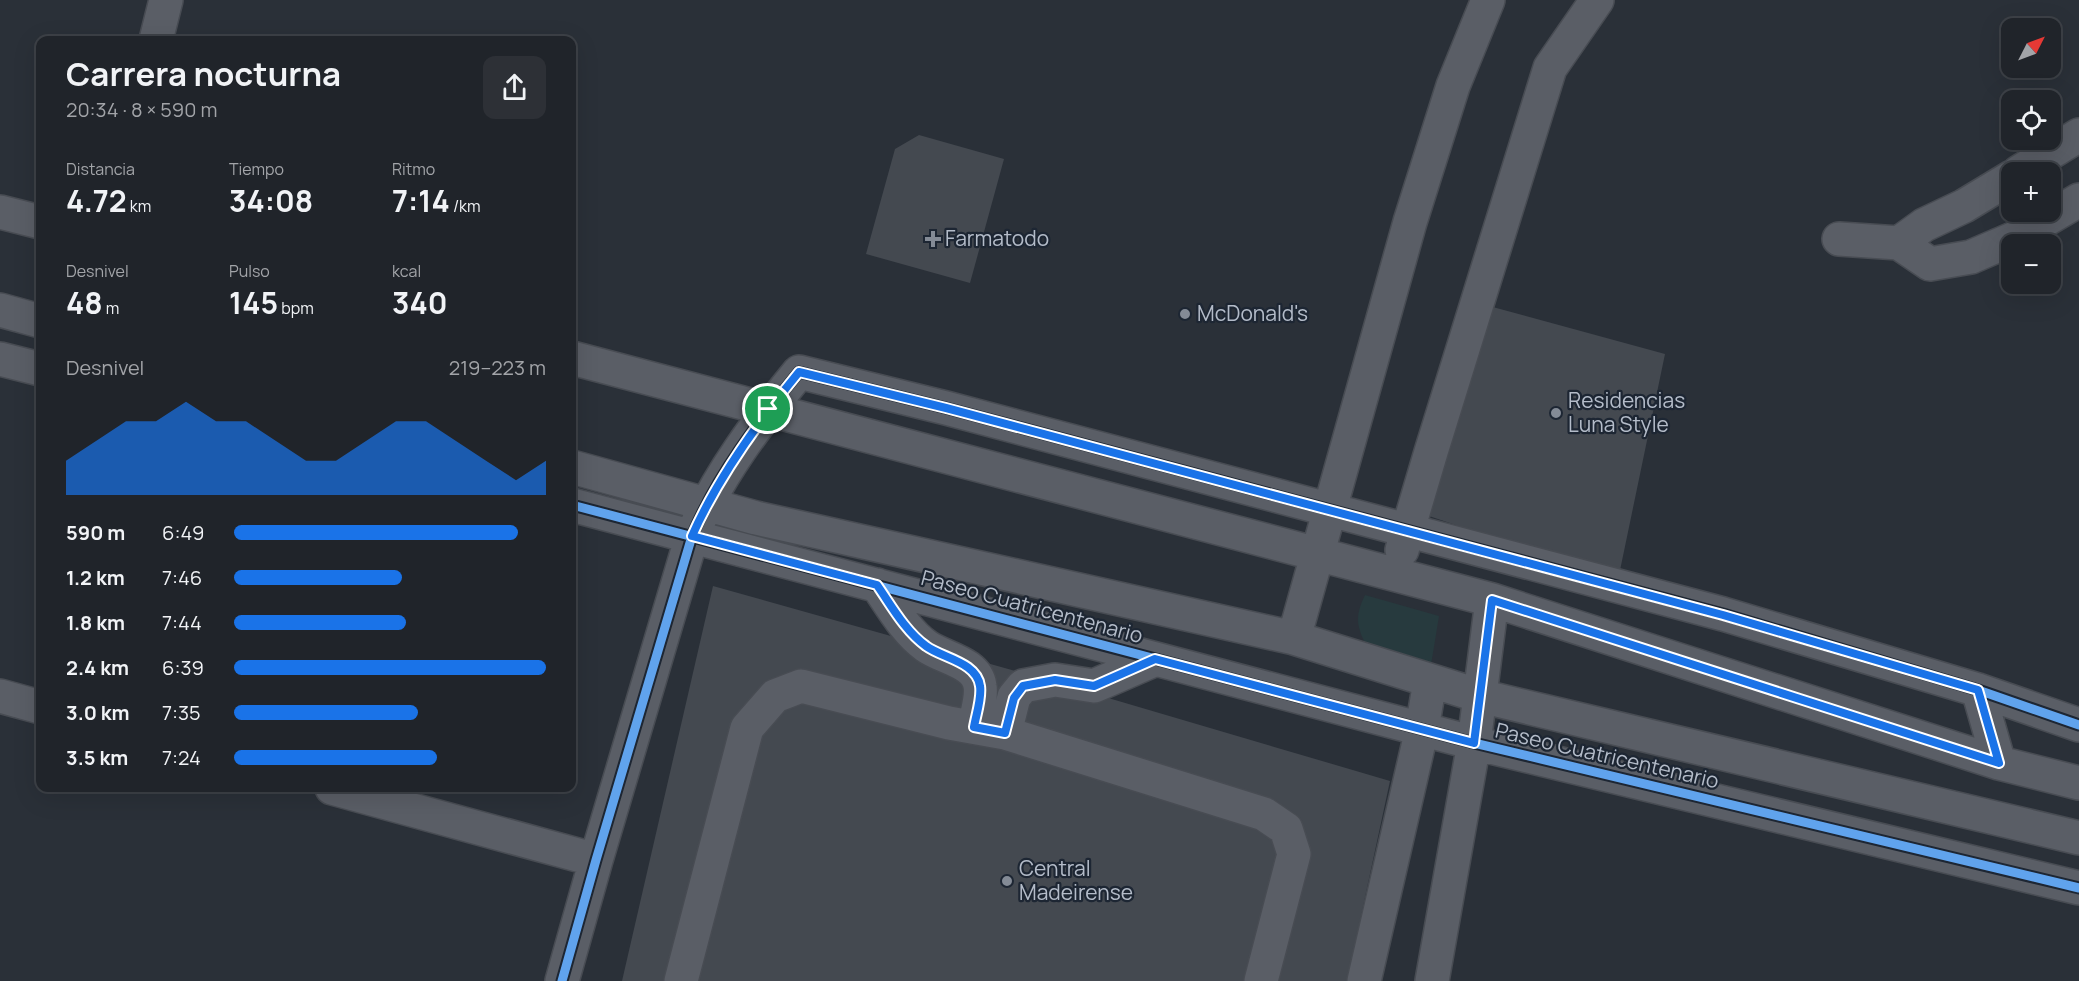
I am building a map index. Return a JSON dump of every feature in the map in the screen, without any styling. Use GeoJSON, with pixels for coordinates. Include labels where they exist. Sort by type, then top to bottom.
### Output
{"type":"FeatureCollection","features":[{"type":"Feature","properties":{"kind":"street"},"geometry":{"type":"LineString","coordinates":[[157,36],[166,0]]}},
{"type":"Feature","properties":{"kind":"street"},"geometry":{"type":"LineString","coordinates":[[1294,638],[1410,222],[1453,86],[1488,0]]}},
{"type":"Feature","properties":{"kind":"street"},"geometry":{"type":"LineString","coordinates":[[1395,575],[1550,68],[1597,0]]}},
{"type":"Feature","properties":{"kind":"street"},"geometry":{"type":"LineString","coordinates":[[2035,162],[2079,135]]}},
{"type":"Feature","properties":{"kind":"street"},"geometry":{"type":"LineString","coordinates":[[1899,243],[1924,225],[1964,206],[2001,184]]}},
{"type":"Feature","properties":{"kind":"street"},"geometry":{"type":"LineString","coordinates":[[1839,239],[1899,243],[1930,264],[1971,257],[2015,238],[2079,200]]}},
{"type":"Feature","properties":{"kind":"street"},"geometry":{"type":"LineString","coordinates":[[0,212],[36,221]]}},
{"type":"Feature","properties":{"kind":"street"},"geometry":{"type":"LineString","coordinates":[[0,310],[36,320]]}},
{"type":"Feature","properties":{"kind":"street"},"geometry":{"type":"LineString","coordinates":[[0,359],[36,368]]}},
{"type":"Feature","properties":{"kind":"street"},"geometry":{"type":"LineString","coordinates":[[576,359],[1492,600],[1999,763],[2079,783]]}},
{"type":"Feature","properties":{"kind":"street"},"geometry":{"type":"LineString","coordinates":[[562,981],[692,536],[706,504],[768,409],[799,372],[946,408],[1723,615],[1978,690],[2079,725]]}},
{"type":"Feature","properties":{"kind":"street","name":"Paseo Cuatricentenario"},"geometry":{"type":"LineString","coordinates":[[576,467],[767,520],[1294,638],[1480,696],[2079,838]]}},
{"type":"Feature","properties":{"kind":"street","name":"Paseo Cuatricentenario"},"geometry":{"type":"LineString","coordinates":[[576,507],[1474,743],[2079,888]]}},
{"type":"Feature","properties":{"kind":"street"},"geometry":{"type":"LineString","coordinates":[[877,585],[907,628],[926,646],[970,669],[980,686],[990,730]]}},
{"type":"Feature","properties":{"kind":"street"},"geometry":{"type":"LineString","coordinates":[[1432,981],[1474,743],[1492,600]]}},
{"type":"Feature","properties":{"kind":"street"},"geometry":{"type":"LineString","coordinates":[[990,730],[1023,686],[1055,680],[1094,686],[1155,659]]}},
{"type":"Feature","properties":{"kind":"street"},"geometry":{"type":"LineString","coordinates":[[1364,981],[1422,729],[1430,681]]}},
{"type":"Feature","properties":{"kind":"street"},"geometry":{"type":"LineString","coordinates":[[681,981],[747,728],[775,696],[801,687],[950,723],[990,730],[1263,814],[1286,829],[1294,854],[1261,981]]}},
{"type":"Feature","properties":{"kind":"street"},"geometry":{"type":"LineString","coordinates":[[1978,690],[1999,763]]}},
{"type":"Feature","properties":{"kind":"street"},"geometry":{"type":"LineString","coordinates":[[0,696],[36,706]]}},
{"type":"Feature","properties":{"kind":"street"},"geometry":{"type":"LineString","coordinates":[[347,792],[596,860]]}},
{"type":"Feature","properties":{"kind":"green space"},"geometry":{"type":"Polygon","coordinates":[[[1365,595],[1439,616],[1431,665],[1367,648],[1358,622],[1359,610],[1365,595]]]}},
{"type":"Feature","properties":{"kind":"building"},"geometry":{"type":"Polygon","coordinates":[[[919,135],[1004,159],[970,283],[866,254],[895,149],[919,135]]]}},
{"type":"Feature","properties":{"kind":"building","name":"Residencias Luna Style"},"geometry":{"type":"Polygon","coordinates":[[[1489,306],[1665,354],[1618,580],[1429,516],[1489,306]]]}},
{"type":"Feature","properties":{"kind":"building","name":"Central Madeirense"},"geometry":{"type":"Polygon","coordinates":[[[713,586],[1054,682],[1390,781],[1347,981],[622,981],[713,586]]]}},
{"type":"Feature","properties":{"kind":"cycle path"},"geometry":{"type":"LineString","coordinates":[[562,981],[692,536],[739,450],[799,372],[946,408],[1723,614],[1978,690],[2079,725]]}},
{"type":"Feature","properties":{"kind":"cycle path"},"geometry":{"type":"LineString","coordinates":[[576,506],[1474,743],[2079,888]]}},
{"type":"Feature","properties":{"kind":"place","name":"Farmatodo"},"geometry":{"type":"Point","coordinates":[933,239]}},
{"type":"Feature","properties":{"kind":"place","name":"McDonald's"},"geometry":{"type":"Point","coordinates":[1185,314]}},
{"type":"Feature","properties":{"kind":"place","name":"Residencias Luna Style"},"geometry":{"type":"Point","coordinates":[1556,413]}},
{"type":"Feature","properties":{"kind":"place","name":"Central Madeirense"},"geometry":{"type":"Point","coordinates":[1007,881]}},
{"type":"Feature","properties":{"kind":"route"},"geometry":{"type":"LineString","coordinates":[[799,372],[946,408],[1723,615],[1978,690],[1999,763],[1492,600],[1474,743],[1155,659],[1094,686],[1055,680],[1023,686],[1014,698],[1005,733],[974,727],[980,686],[977,679],[970,669],[926,646],[907,628],[877,585],[692,536],[706,504],[768,409],[799,372]]}}]}
